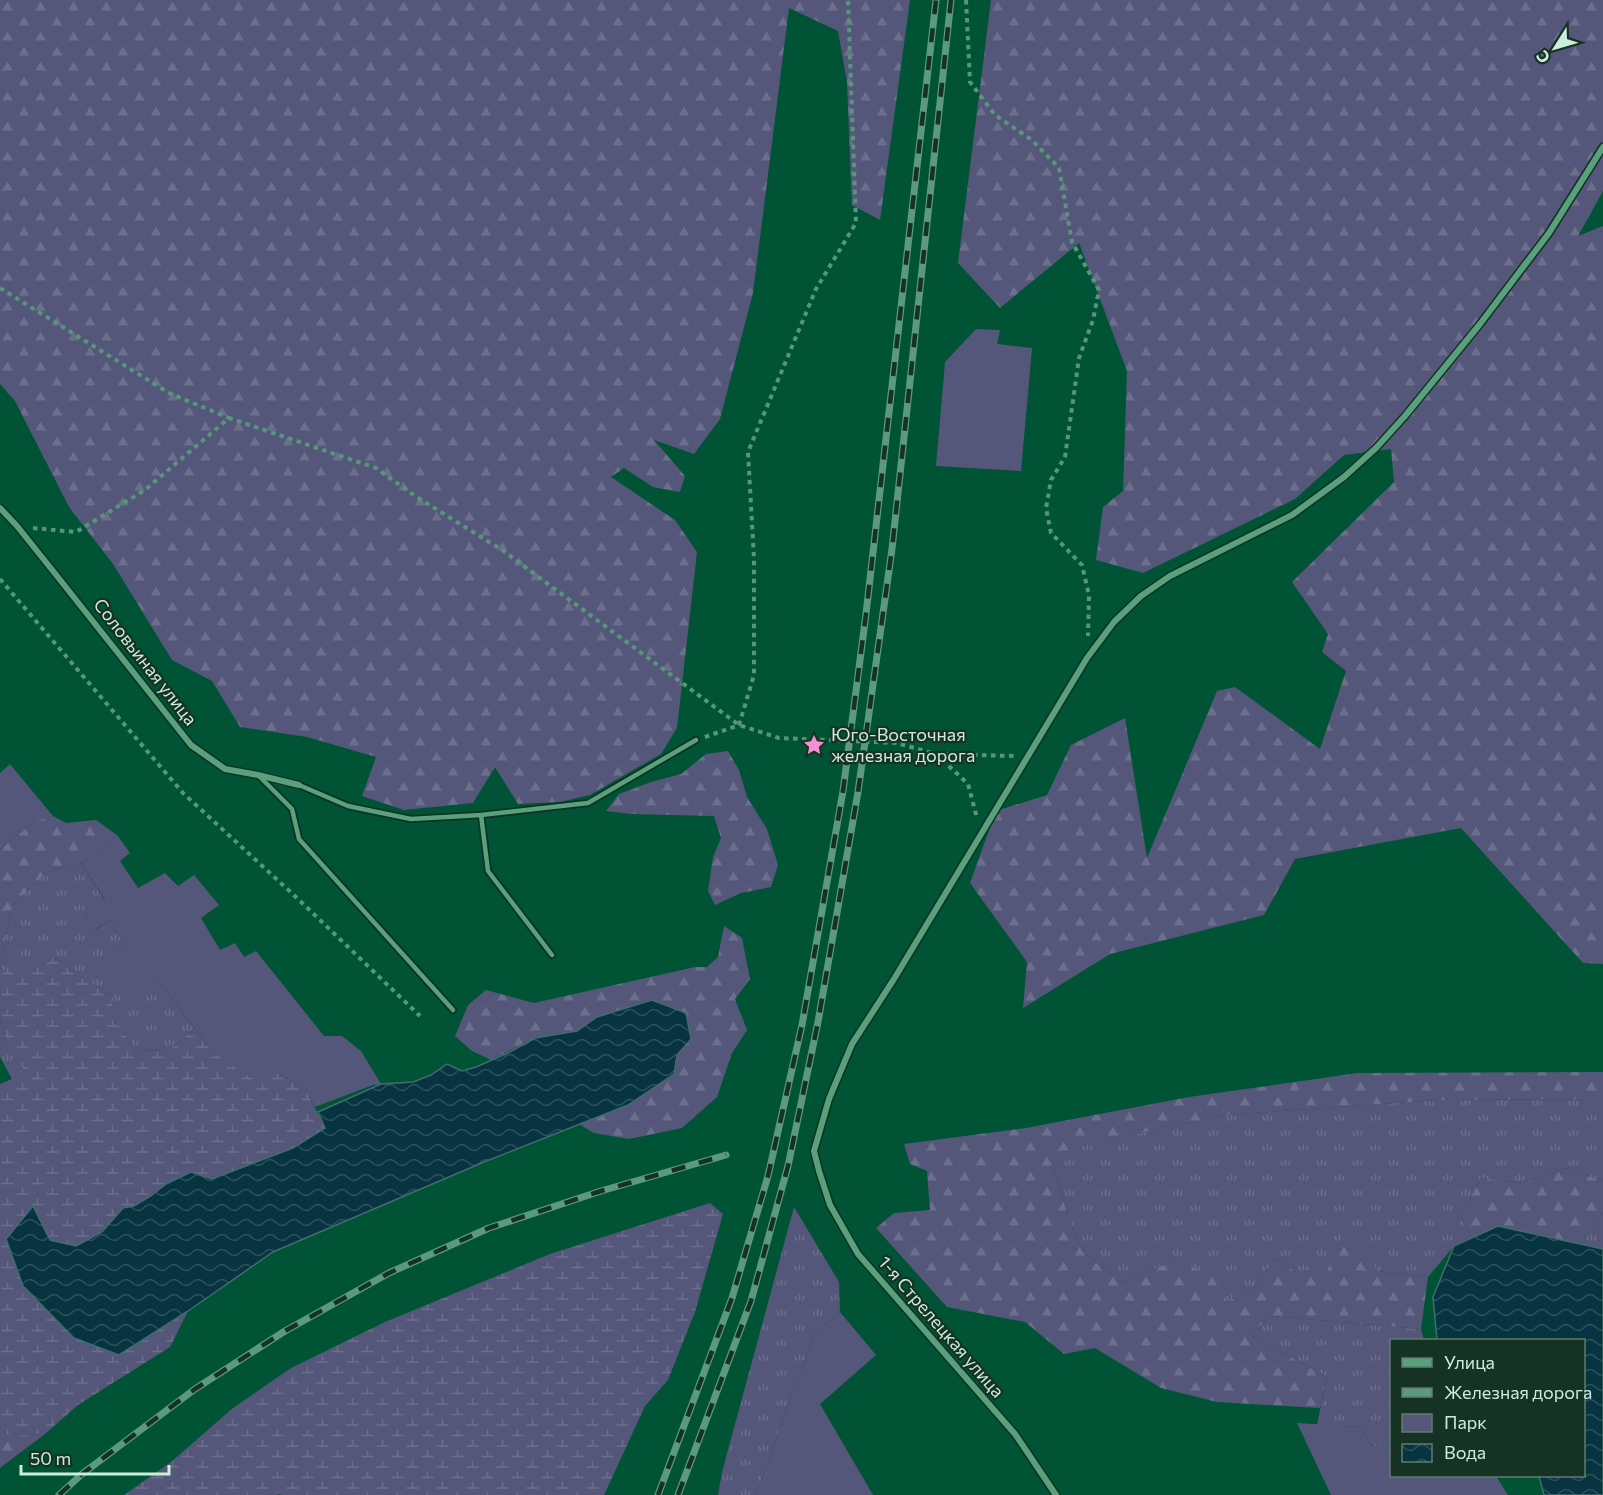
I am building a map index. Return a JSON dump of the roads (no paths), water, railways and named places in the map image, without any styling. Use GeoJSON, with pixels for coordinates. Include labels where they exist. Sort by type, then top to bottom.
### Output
{"type":"FeatureCollection","features":[{"type":"Feature","properties":{"kind":"street","name":"1-я Стрелецкая улица"},"geometry":{"type":"LineString","coordinates":[[1056,1495],[1015,1434],[858,1254],[830,1205],[814,1151],[829,1099],[852,1044],[894,979],[1087,658],[1114,622],[1142,596],[1170,576],[1292,515],[1344,477],[1376,448],[1480,324],[1542,242],[1603,147]]}},
{"type":"Feature","properties":{"kind":"street","name":"Соловьиная улица"},"geometry":{"type":"LineString","coordinates":[[0,508],[17,526],[191,745],[225,769],[299,785]]}},
{"type":"Feature","properties":{"kind":"lane"},"geometry":{"type":"LineString","coordinates":[[299,785],[348,806],[411,819],[481,815],[588,803],[696,740]]}},
{"type":"Feature","properties":{"kind":"lane"},"geometry":{"type":"LineString","coordinates":[[258,775],[292,809],[299,839],[453,1010]]}},
{"type":"Feature","properties":{"kind":"lane"},"geometry":{"type":"LineString","coordinates":[[481,815],[488,871],[552,955]]}},
{"type":"Feature","properties":{"kind":"water"},"geometry":{"type":"Polygon","coordinates":[[[652,1000],[686,1013],[691,1039],[677,1055],[674,1074],[628,1105],[484,1162],[273,1252],[119,1355],[74,1338],[23,1286],[6,1239],[33,1206],[50,1240],[76,1246],[102,1232],[123,1208],[134,1206],[166,1184],[191,1172],[212,1179],[293,1148],[325,1128],[318,1112],[381,1084],[413,1082],[431,1075],[447,1064],[462,1071],[476,1067],[535,1038],[577,1031],[597,1017],[652,1000]]]}},
{"type":"Feature","properties":{"kind":"water"},"geometry":{"type":"Polygon","coordinates":[[[1498,1226],[1603,1249],[1603,1495],[1544,1495],[1539,1477],[1585,1477],[1585,1339],[1437,1339],[1433,1297],[1454,1246],[1498,1226]]]}},
{"type":"Feature","properties":{"kind":"railway"},"geometry":{"type":"LineString","coordinates":[[658,1495],[732,1298],[768,1176],[802,1025],[843,791],[866,614],[936,0]]}},
{"type":"Feature","properties":{"kind":"railway"},"geometry":{"type":"LineString","coordinates":[[678,1495],[751,1301],[788,1166],[818,1022],[858,792],[892,549],[951,0]]}},
{"type":"Feature","properties":{"kind":"railway"},"geometry":{"type":"LineString","coordinates":[[59,1495],[82,1474],[195,1389],[285,1331],[389,1273],[489,1228],[601,1191],[726,1155]]}},
{"type":"Feature","properties":{"kind":"place","name":"Юго-Восточная железная дорога"},"geometry":{"type":"Point","coordinates":[814,745]}}]}
